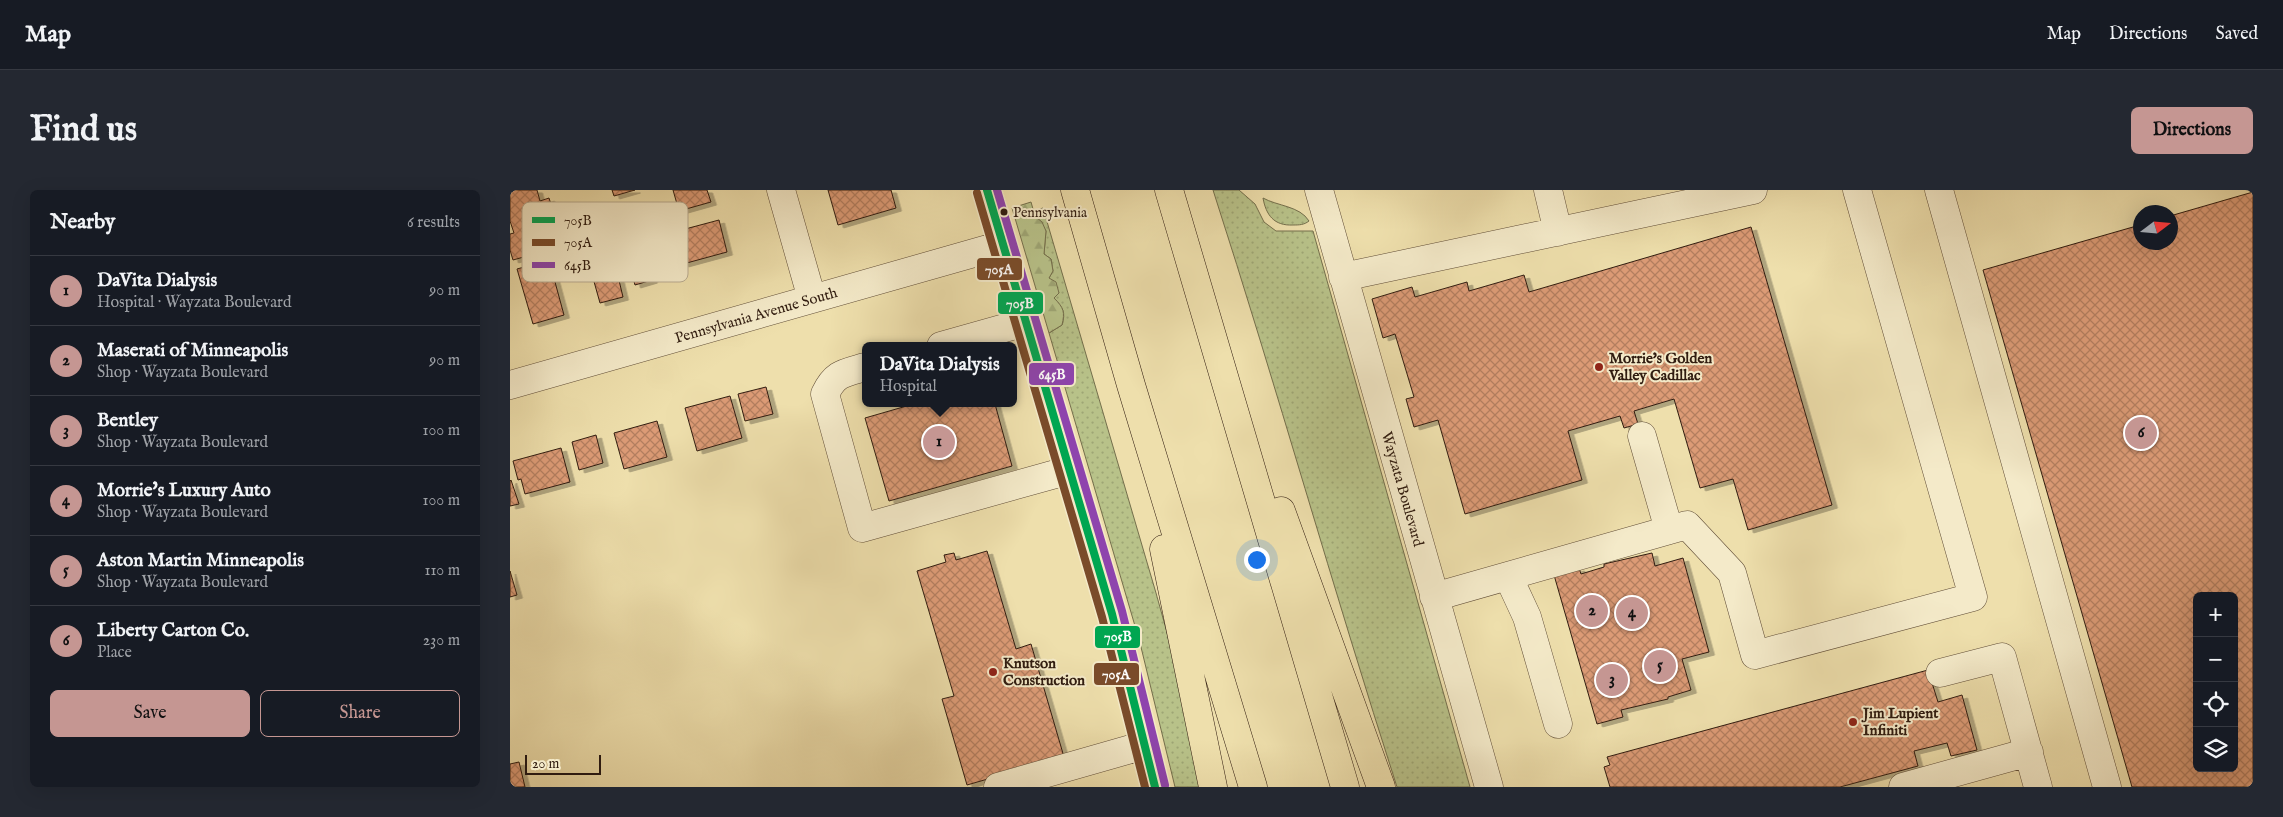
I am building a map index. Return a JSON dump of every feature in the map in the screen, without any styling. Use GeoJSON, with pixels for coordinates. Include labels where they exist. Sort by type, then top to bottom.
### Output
{"type":"FeatureCollection","features":[{"type":"Feature","properties":{"kind":"highway"},"geometry":{"type":"LineString","coordinates":[[1075,190],[1131,385],[1253,787]]}},
{"type":"Feature","properties":{"kind":"highway"},"geometry":{"type":"LineString","coordinates":[[1169,190],[1345,787]]}},
{"type":"Feature","properties":{"kind":"highway"},"geometry":{"type":"LineString","coordinates":[[1185,247],[1381,787]]}},
{"type":"Feature","properties":{"kind":"highway"},"geometry":{"type":"LineString","coordinates":[[1131,385],[1213,787]]}},
{"type":"Feature","properties":{"kind":"street"},"geometry":{"type":"LineString","coordinates":[[781,190],[812,299]]}},
{"type":"Feature","properties":{"kind":"street"},"geometry":{"type":"LineString","coordinates":[[987,190],[1112,614],[1155,787]]}},
{"type":"Feature","properties":{"kind":"street","name":"Wayzata Boulevard"},"geometry":{"type":"LineString","coordinates":[[1319,190],[1489,787]]}},
{"type":"Feature","properties":{"kind":"street"},"geometry":{"type":"LineString","coordinates":[[1548,190],[1558,232]]}},
{"type":"Feature","properties":{"kind":"street"},"geometry":{"type":"LineString","coordinates":[[1343,277],[1752,190]]}},
{"type":"Feature","properties":{"kind":"street"},"geometry":{"type":"LineString","coordinates":[[1434,597],[1687,524],[1732,573],[1755,655],[1973,597],[1857,190]]}},
{"type":"Feature","properties":{"kind":"street"},"geometry":{"type":"LineString","coordinates":[[1939,190],[2107,787]]}},
{"type":"Feature","properties":{"kind":"street","name":"Pennsylvania Avenue South"},"geometry":{"type":"LineString","coordinates":[[510,385],[1002,245]]}},
{"type":"Feature","properties":{"kind":"street"},"geometry":{"type":"LineString","coordinates":[[955,342],[1026,322]]}},
{"type":"Feature","properties":{"kind":"street"},"geometry":{"type":"LineString","coordinates":[[862,368],[841,374],[831,382],[825,394],[862,528],[1070,470]]}},
{"type":"Feature","properties":{"kind":"street"},"geometry":{"type":"LineString","coordinates":[[1642,436],[1669,530]]}},
{"type":"Feature","properties":{"kind":"street"},"geometry":{"type":"LineString","coordinates":[[1508,576],[1527,616],[1558,724]]}},
{"type":"Feature","properties":{"kind":"street"},"geometry":{"type":"LineString","coordinates":[[1940,673],[2002,657],[2038,787]]}},
{"type":"Feature","properties":{"kind":"street"},"geometry":{"type":"LineString","coordinates":[[998,787],[1145,745]]}},
{"type":"Feature","properties":{"kind":"street"},"geometry":{"type":"LineString","coordinates":[[1903,787],[2029,752]]}},
{"type":"Feature","properties":{"kind":"green space"},"geometry":{"type":"Polygon","coordinates":[[[1213,190],[1239,190],[1255,204],[1264,222],[1276,231],[1313,231],[1470,787],[1397,787],[1213,190]]]}},
{"type":"Feature","properties":{"kind":"green space"},"geometry":{"type":"Polygon","coordinates":[[[1263,198],[1300,212],[1309,221],[1295,225],[1281,224],[1272,218],[1266,210],[1263,198]]]}},
{"type":"Feature","properties":{"kind":"green space"},"geometry":{"type":"Polygon","coordinates":[[[1031,202],[1035,216],[1042,222],[1046,231],[1044,254],[1051,259],[1053,271],[1049,278],[1056,282],[1059,293],[1054,298],[1062,308],[1063,313],[1062,325],[1049,333],[1012,208],[1031,202]]]}},
{"type":"Feature","properties":{"kind":"green space"},"geometry":{"type":"Polygon","coordinates":[[[1043,208],[1171,647],[1202,787],[1175,787],[1140,643],[1049,333],[1062,325],[1064,313],[1054,298],[1059,293],[1049,278],[1053,271],[1051,259],[1044,254],[1046,231],[1033,211],[1043,208]]]}},
{"type":"Feature","properties":{"kind":"building"},"geometry":{"type":"Polygon","coordinates":[[[510,190],[537,190],[540,201],[549,198],[550,202],[522,202],[522,257],[513,260],[510,250],[510,234],[514,233],[510,221],[510,190]]]}},
{"type":"Feature","properties":{"kind":"building"},"geometry":{"type":"Polygon","coordinates":[[[612,190],[635,190],[614,196],[612,190]]]}},
{"type":"Feature","properties":{"kind":"building"},"geometry":{"type":"Polygon","coordinates":[[[673,190],[707,190],[711,202],[688,208],[688,202],[676,202],[673,190]]]}},
{"type":"Feature","properties":{"kind":"building"},"geometry":{"type":"Polygon","coordinates":[[[828,190],[891,190],[896,208],[838,225],[828,190]]]}},
{"type":"Feature","properties":{"kind":"building"},"geometry":{"type":"Polygon","coordinates":[[[2253,192],[2253,787],[2132,787],[1983,270],[2133,227],[2133,250],[2178,250],[2178,214],[2253,192]]]}},
{"type":"Feature","properties":{"kind":"building"},"geometry":{"type":"Polygon","coordinates":[[[719,220],[727,252],[688,263],[688,228],[719,220]]]}},
{"type":"Feature","properties":{"kind":"building","name":"Morrie's Golden Valley Cadillac"},"geometry":{"type":"Polygon","coordinates":[[[1751,227],[1832,505],[1748,530],[1733,479],[1700,488],[1674,399],[1634,411],[1638,424],[1624,428],[1620,416],[1568,431],[1582,480],[1465,514],[1438,420],[1414,427],[1406,399],[1414,397],[1395,334],[1383,338],[1372,299],[1412,287],[1415,297],[1467,282],[1469,291],[1524,275],[1529,292],[1751,227]]]}},
{"type":"Feature","properties":{"kind":"building"},"geometry":{"type":"Polygon","coordinates":[[[522,268],[522,282],[555,282],[564,315],[533,324],[517,269],[522,268]]]}},
{"type":"Feature","properties":{"kind":"building"},"geometry":{"type":"Polygon","coordinates":[[[594,282],[619,282],[623,297],[600,303],[594,282]]]}},
{"type":"Feature","properties":{"kind":"building"},"geometry":{"type":"Polygon","coordinates":[[[634,282],[645,282],[635,285],[634,282]]]}},
{"type":"Feature","properties":{"kind":"building"},"geometry":{"type":"Polygon","coordinates":[[[766,387],[773,414],[745,421],[738,394],[766,387]]]}},
{"type":"Feature","properties":{"kind":"building"},"geometry":{"type":"Polygon","coordinates":[[[730,396],[742,438],[697,451],[685,408],[730,396]]]}},
{"type":"Feature","properties":{"kind":"building"},"geometry":{"type":"Polygon","coordinates":[[[903,407],[996,407],[1012,466],[889,501],[865,418],[903,407]]]}},
{"type":"Feature","properties":{"kind":"building"},"geometry":{"type":"Polygon","coordinates":[[[657,421],[667,457],[624,469],[614,433],[657,421]]]}},
{"type":"Feature","properties":{"kind":"building"},"geometry":{"type":"Polygon","coordinates":[[[596,435],[603,463],[579,470],[572,442],[596,435]]]}},
{"type":"Feature","properties":{"kind":"building"},"geometry":{"type":"Polygon","coordinates":[[[561,448],[570,482],[525,494],[521,479],[518,480],[513,461],[561,448]]]}},
{"type":"Feature","properties":{"kind":"building"},"geometry":{"type":"Polygon","coordinates":[[[510,481],[519,504],[510,506],[510,481]]]}},
{"type":"Feature","properties":{"kind":"building","name":"Knutson Construction"},"geometry":{"type":"Polygon","coordinates":[[[987,551],[1016,649],[1031,644],[1064,757],[967,785],[942,699],[954,696],[917,571],[946,562],[944,555],[954,553],[956,560],[987,551]]]}},
{"type":"Feature","properties":{"kind":"building"},"geometry":{"type":"Polygon","coordinates":[[[1652,553],[1655,566],[1683,558],[1709,652],[1682,659],[1691,690],[1668,697],[1668,699],[1621,710],[1623,717],[1597,724],[1554,575],[1579,568],[1581,574],[1604,567],[1604,564],[1652,553]]]}},
{"type":"Feature","properties":{"kind":"building"},"geometry":{"type":"Polygon","coordinates":[[[510,571],[517,595],[510,597],[510,571]]]}},
{"type":"Feature","properties":{"kind":"building","name":"Jim Lupient Infiniti"},"geometry":{"type":"Polygon","coordinates":[[[1928,670],[1938,702],[1962,695],[1977,750],[1951,756],[1947,743],[1914,751],[1918,766],[1840,787],[1610,787],[1604,767],[1610,765],[1607,757],[1928,670]]]}},
{"type":"Feature","properties":{"kind":"building"},"geometry":{"type":"Polygon","coordinates":[[[519,762],[525,787],[510,787],[510,764],[519,762]]]}},
{"type":"Feature","properties":{"kind":"transit line","name":"705B"},"geometry":{"type":"LineString","coordinates":[[987,190],[1112,614],[1155,787]]}},
{"type":"Feature","properties":{"kind":"transit line","name":"645B"},"geometry":{"type":"LineString","coordinates":[[997,190],[1122,611],[1165,785]]}},
{"type":"Feature","properties":{"kind":"transit line","name":"705A"},"geometry":{"type":"LineString","coordinates":[[977,193],[1102,617],[1145,787]]}},
{"type":"Feature","properties":{"kind":"place","name":"Pennsylvania"},"geometry":{"type":"Point","coordinates":[1004,212]}},
{"type":"Feature","properties":{"kind":"place","name":"Morrie's Golden Valley Cadillac"},"geometry":{"type":"Point","coordinates":[1599,367]}},
{"type":"Feature","properties":{"kind":"place","name":"Liberty Carton Co."},"geometry":{"type":"Point","coordinates":[2141,433]}},
{"type":"Feature","properties":{"kind":"place","name":"DaVita Dialysis"},"geometry":{"type":"Point","coordinates":[939,442]}},
{"type":"Feature","properties":{"kind":"place","name":"Maserati of Minneapolis"},"geometry":{"type":"Point","coordinates":[1592,611]}},
{"type":"Feature","properties":{"kind":"place","name":"Morrie's Luxury Auto"},"geometry":{"type":"Point","coordinates":[1632,613]}},
{"type":"Feature","properties":{"kind":"place","name":"Aston Martin Minneapolis"},"geometry":{"type":"Point","coordinates":[1660,666]}},
{"type":"Feature","properties":{"kind":"place","name":"Knutson Construction"},"geometry":{"type":"Point","coordinates":[993,672]}},
{"type":"Feature","properties":{"kind":"place","name":"Bentley"},"geometry":{"type":"Point","coordinates":[1612,680]}},
{"type":"Feature","properties":{"kind":"place","name":"Jim Lupient Infiniti"},"geometry":{"type":"Point","coordinates":[1853,722]}}]}
